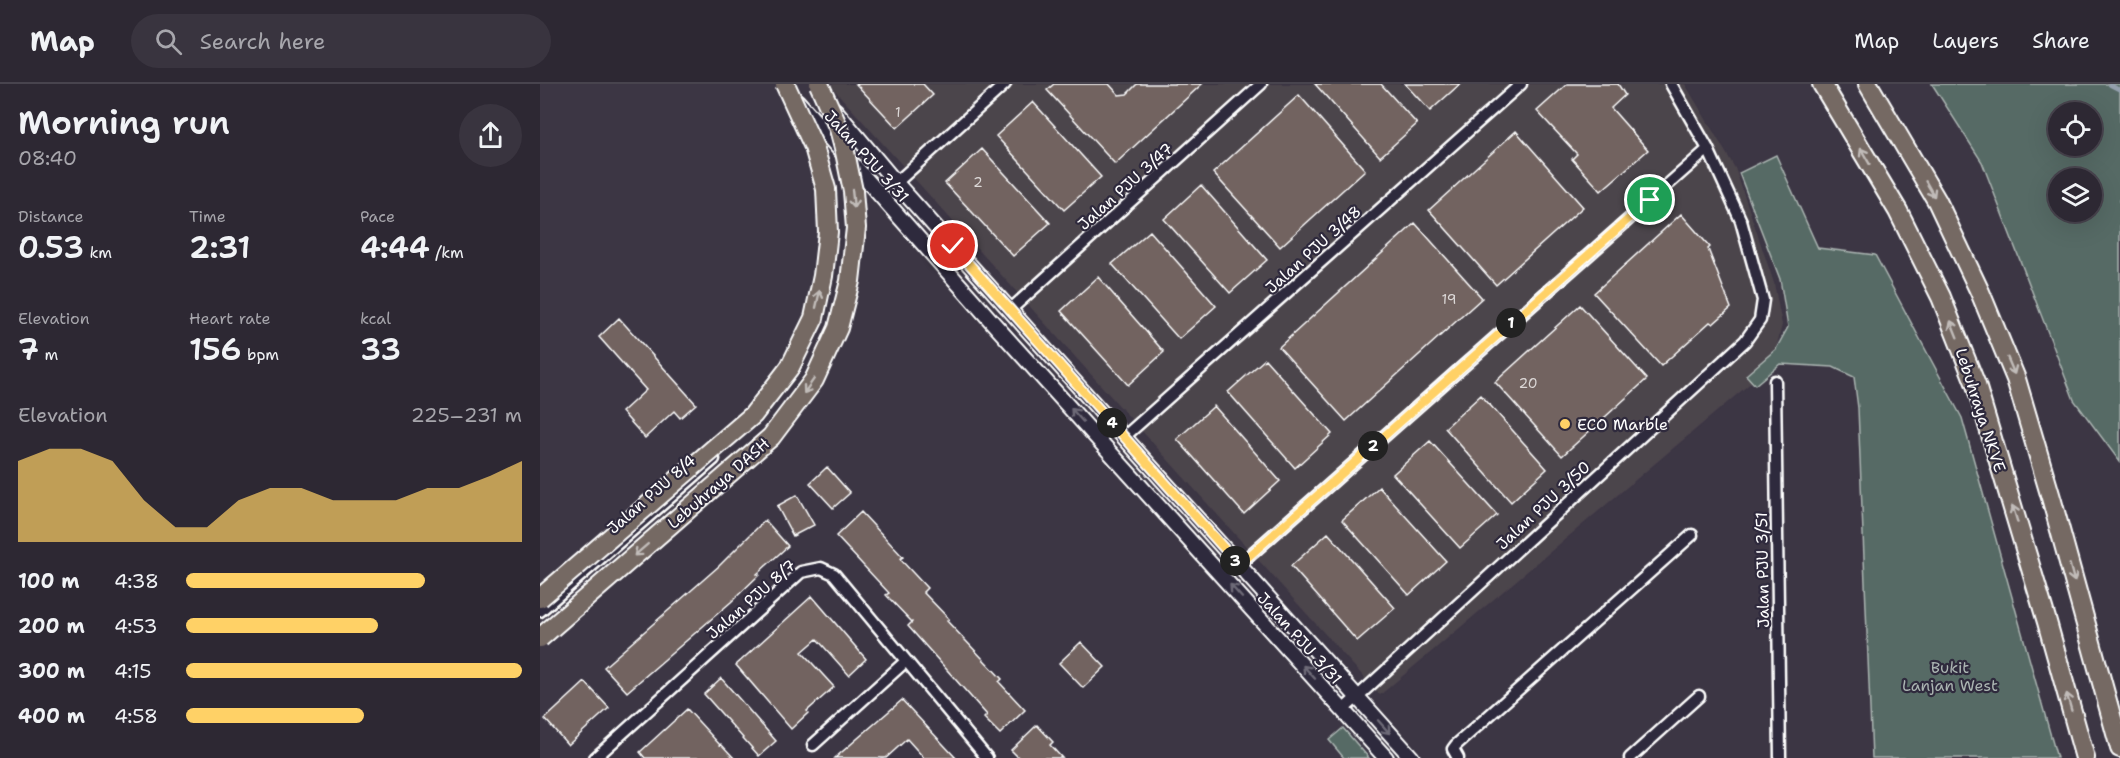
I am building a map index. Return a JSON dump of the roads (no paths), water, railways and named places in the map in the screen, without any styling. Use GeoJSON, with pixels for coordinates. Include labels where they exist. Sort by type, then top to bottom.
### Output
{"type":"FeatureCollection","features":[{"type":"Feature","properties":{"kind":"highway","name":"Lebuhraya DASH"},"geometry":{"type":"LineString","coordinates":[[540,597],[753,415],[790,367],[814,318],[823,276],[828,232],[826,189],[814,147],[783,84]]}},
{"type":"Feature","properties":{"kind":"highway","name":"Lebuhraya DASH"},"geometry":{"type":"LineString","coordinates":[[540,638],[771,437],[814,380],[838,328],[850,281],[856,228],[853,191],[845,152],[839,129],[819,84]]}},
{"type":"Feature","properties":{"kind":"highway","name":"Lebuhraya NKVE"},"geometry":{"type":"LineString","coordinates":[[1822,84],[1898,211],[1941,297],[1976,385],[2085,758]]}},
{"type":"Feature","properties":{"kind":"highway"},"geometry":{"type":"LineString","coordinates":[[1868,84],[1937,201],[1980,292],[2016,379],[2120,748]]}},
{"type":"Feature","properties":{"kind":"street","name":"Jalan PJU 3/31"},"geometry":{"type":"LineString","coordinates":[[783,84],[994,324],[1386,758]]}},
{"type":"Feature","properties":{"kind":"street","name":"Jalan PJU 3/31"},"geometry":{"type":"LineString","coordinates":[[813,84],[896,183],[1412,758]]}},
{"type":"Feature","properties":{"kind":"street"},"geometry":{"type":"LineString","coordinates":[[896,183],[1005,84]]}},
{"type":"Feature","properties":{"kind":"street","name":"Jalan PJU 3/47"},"geometry":{"type":"LineString","coordinates":[[1010,310],[1261,84]]}},
{"type":"Feature","properties":{"kind":"street","name":"Jalan PJU 3/48"},"geometry":{"type":"LineString","coordinates":[[1124,437],[1521,84]]}},
{"type":"Feature","properties":{"kind":"street"},"geometry":{"type":"LineString","coordinates":[[1239,565],[1708,149],[1671,84]]}},
{"type":"Feature","properties":{"kind":"street","name":"Jalan PJU 3/50"},"geometry":{"type":"LineString","coordinates":[[1343,710],[1745,340],[1760,320],[1763,300],[1741,221],[1708,149]]}},
{"type":"Feature","properties":{"kind":"street","name":"Jalan PJU 3/51"},"geometry":{"type":"LineString","coordinates":[[1775,381],[1779,758]]}},
{"type":"Feature","properties":{"kind":"street","name":"Jalan PJU 8/4"},"geometry":{"type":"LineString","coordinates":[[540,611],[703,470],[777,395]]}},
{"type":"Feature","properties":{"kind":"street"},"geometry":{"type":"LineString","coordinates":[[1458,758],[1453,749],[1456,745],[1692,535]]}},
{"type":"Feature","properties":{"kind":"street","name":"Jalan PJU 8/7"},"geometry":{"type":"LineString","coordinates":[[595,758],[801,572],[813,568],[827,569],[834,574],[987,758]]}},
{"type":"Feature","properties":{"kind":"street"},"geometry":{"type":"LineString","coordinates":[[813,745],[906,661]]}},
{"type":"Feature","properties":{"kind":"street"},"geometry":{"type":"LineString","coordinates":[[1630,758],[1699,696]]}},
{"type":"Feature","properties":{"kind":"waterway"},"geometry":{"type":"LineString","coordinates":[[2110,85],[2120,90]]}},
{"type":"Feature","properties":{"kind":"place","name":"ECO Marble"},"geometry":{"type":"Point","coordinates":[1565,424]}},
{"type":"Feature","properties":{"kind":"park label","name":"Bukit Lanjan West"},"geometry":{"type":"Point","coordinates":[1950,676]}}]}
